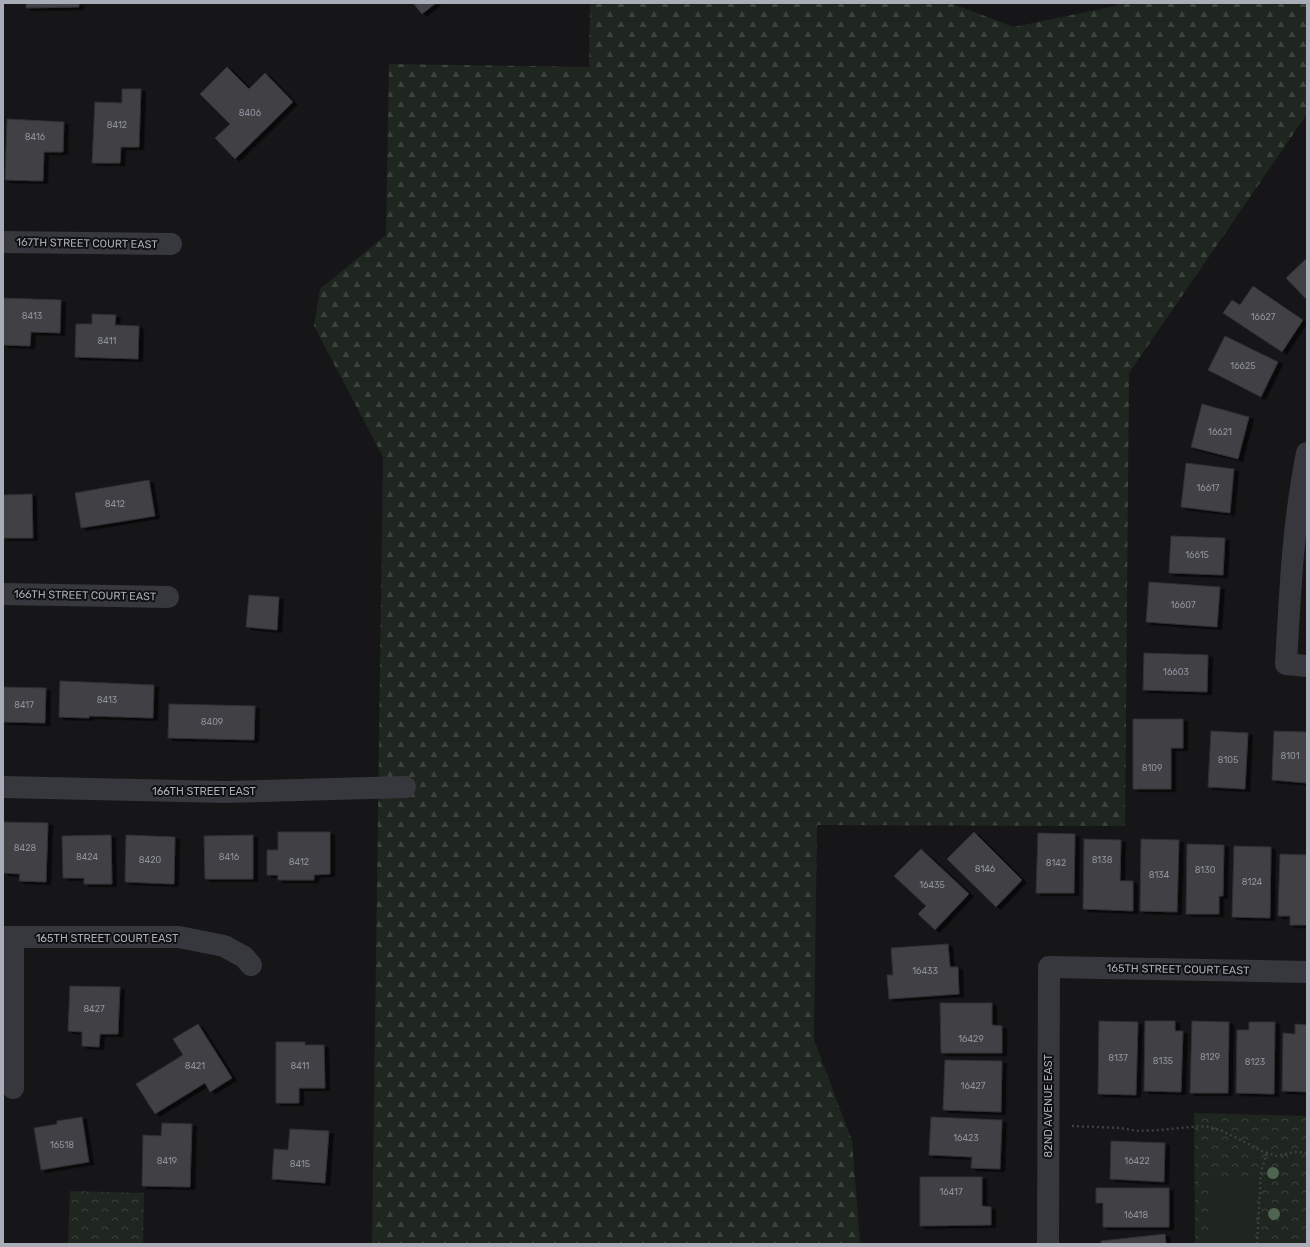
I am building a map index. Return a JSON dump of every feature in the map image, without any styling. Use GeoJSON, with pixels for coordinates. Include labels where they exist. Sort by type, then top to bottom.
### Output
{"type":"FeatureCollection","features":[{"type":"Feature","properties":{"kind":"street","name":"167TH STREET COURT EAST"},"geometry":{"type":"LineString","coordinates":[[3,242],[172,244]]}},
{"type":"Feature","properties":{"kind":"street"},"geometry":{"type":"LineString","coordinates":[[1307,453],[1299,500],[1291,570],[1286,664],[1307,666]]}},
{"type":"Feature","properties":{"kind":"street","name":"166TH STREET COURT EAST"},"geometry":{"type":"LineString","coordinates":[[3,594],[168,597]]}},
{"type":"Feature","properties":{"kind":"street","name":"166TH STREET EAST"},"geometry":{"type":"LineString","coordinates":[[3,787],[225,792],[405,787]]}},
{"type":"Feature","properties":{"kind":"street"},"geometry":{"type":"LineString","coordinates":[[8,937],[13,1088]]}},
{"type":"Feature","properties":{"kind":"street","name":"165TH STREET COURT EAST"},"geometry":{"type":"LineString","coordinates":[[8,937],[179,937],[224,946],[244,957],[251,965]]}},
{"type":"Feature","properties":{"kind":"street","name":"165TH STREET COURT EAST"},"geometry":{"type":"LineString","coordinates":[[1049,967],[1307,972]]}},
{"type":"Feature","properties":{"kind":"street","name":"82ND AVENUE EAST"},"geometry":{"type":"LineString","coordinates":[[1048,1244],[1049,967]]}},
{"type":"Feature","properties":{"kind":"path"},"geometry":{"type":"LineString","coordinates":[[1048,1125],[1120,1128],[1139,1131],[1200,1126],[1222,1131],[1259,1150],[1277,1156],[1294,1152],[1307,1153]]}},
{"type":"Feature","properties":{"kind":"path"},"geometry":{"type":"LineString","coordinates":[[1257,1244],[1261,1172],[1262,1164],[1267,1152]]}},
{"type":"Feature","properties":{"kind":"green space"},"geometry":{"type":"Polygon","coordinates":[[[590,3],[950,3],[1014,27],[1115,6],[1117,3],[1307,3],[1307,114],[1129,373],[1125,826],[817,825],[814,1040],[852,1141],[860,1241],[859,1244],[372,1244],[383,457],[314,326],[320,289],[386,235],[389,64],[589,67],[590,3]]]}},
{"type":"Feature","properties":{"kind":"green space"},"geometry":{"type":"Polygon","coordinates":[[[1194,1113],[1307,1116],[1307,1244],[1195,1244],[1194,1113]]]}},
{"type":"Feature","properties":{"kind":"green space"},"geometry":{"type":"Polygon","coordinates":[[[1212,1178],[1258,1181],[1254,1244],[1208,1244],[1212,1178]]]}},
{"type":"Feature","properties":{"kind":"green space"},"geometry":{"type":"Polygon","coordinates":[[[70,1191],[144,1193],[143,1244],[68,1244],[70,1191]]]}},
{"type":"Feature","properties":{"kind":"building"},"geometry":{"type":"Polygon","coordinates":[[[26,3],[79,3],[79,7],[26,8],[26,3]]]}},
{"type":"Feature","properties":{"kind":"building"},"geometry":{"type":"Polygon","coordinates":[[[413,3],[436,3],[422,14],[413,3]]]}},
{"type":"Feature","properties":{"kind":"building"},"geometry":{"type":"Polygon","coordinates":[[[227,67],[249,89],[265,73],[293,102],[235,159],[215,138],[230,124],[200,94],[227,67]]]}},
{"type":"Feature","properties":{"kind":"building"},"geometry":{"type":"Polygon","coordinates":[[[122,89],[141,89],[139,147],[121,147],[120,163],[92,163],[95,102],[122,103],[122,89]]]}},
{"type":"Feature","properties":{"kind":"building"},"geometry":{"type":"Polygon","coordinates":[[[7,119],[64,122],[63,152],[44,152],[43,181],[5,180],[7,119]]]}},
{"type":"Feature","properties":{"kind":"building"},"geometry":{"type":"Polygon","coordinates":[[[1307,258],[1307,300],[1286,278],[1307,258]]]}},
{"type":"Feature","properties":{"kind":"building"},"geometry":{"type":"Polygon","coordinates":[[[1253,286],[1303,320],[1282,352],[1223,313],[1232,300],[1240,305],[1253,286]]]}},
{"type":"Feature","properties":{"kind":"building"},"geometry":{"type":"Polygon","coordinates":[[[3,298],[61,300],[60,333],[31,332],[30,346],[3,345],[3,298]]]}},
{"type":"Feature","properties":{"kind":"building"},"geometry":{"type":"Polygon","coordinates":[[[92,314],[116,315],[115,325],[139,326],[138,359],[75,357],[76,324],[92,324],[92,314]]]}},
{"type":"Feature","properties":{"kind":"building"},"geometry":{"type":"Polygon","coordinates":[[[1225,336],[1278,362],[1261,397],[1208,370],[1225,336]]]}},
{"type":"Feature","properties":{"kind":"building"},"geometry":{"type":"Polygon","coordinates":[[[1202,404],[1249,417],[1238,459],[1191,447],[1202,404]]]}},
{"type":"Feature","properties":{"kind":"building"},"geometry":{"type":"Polygon","coordinates":[[[1186,463],[1234,469],[1230,513],[1181,507],[1186,463]]]}},
{"type":"Feature","properties":{"kind":"building"},"geometry":{"type":"Polygon","coordinates":[[[149,480],[155,516],[81,528],[75,493],[149,480]]]}},
{"type":"Feature","properties":{"kind":"building"},"geometry":{"type":"Polygon","coordinates":[[[32,494],[33,538],[3,538],[3,495],[32,494]]]}},
{"type":"Feature","properties":{"kind":"building"},"geometry":{"type":"Polygon","coordinates":[[[1171,536],[1225,538],[1223,575],[1169,573],[1171,536]]]}},
{"type":"Feature","properties":{"kind":"building"},"geometry":{"type":"Polygon","coordinates":[[[1149,582],[1220,587],[1217,627],[1146,622],[1149,582]]]}},
{"type":"Feature","properties":{"kind":"building"},"geometry":{"type":"Polygon","coordinates":[[[249,595],[279,597],[277,630],[246,627],[249,595]]]}},
{"type":"Feature","properties":{"kind":"building"},"geometry":{"type":"Polygon","coordinates":[[[1144,653],[1208,655],[1207,692],[1143,690],[1144,653]]]}},
{"type":"Feature","properties":{"kind":"building"},"geometry":{"type":"Polygon","coordinates":[[[60,681],[154,685],[153,718],[89,716],[89,718],[59,717],[60,681]]]}},
{"type":"Feature","properties":{"kind":"building"},"geometry":{"type":"Polygon","coordinates":[[[3,687],[46,688],[45,723],[3,722],[3,687]]]}},
{"type":"Feature","properties":{"kind":"building"},"geometry":{"type":"Polygon","coordinates":[[[169,704],[255,706],[254,740],[168,738],[169,704]]]}},
{"type":"Feature","properties":{"kind":"building"},"geometry":{"type":"Polygon","coordinates":[[[1133,719],[1183,719],[1183,748],[1171,748],[1171,789],[1133,789],[1133,719]]]}},
{"type":"Feature","properties":{"kind":"building"},"geometry":{"type":"Polygon","coordinates":[[[1211,731],[1248,733],[1245,789],[1208,787],[1211,731]]]}},
{"type":"Feature","properties":{"kind":"building"},"geometry":{"type":"Polygon","coordinates":[[[1274,731],[1307,732],[1307,783],[1272,780],[1274,731]]]}},
{"type":"Feature","properties":{"kind":"building"},"geometry":{"type":"Polygon","coordinates":[[[3,822],[48,823],[46,882],[19,881],[20,874],[3,873],[3,822]]]}},
{"type":"Feature","properties":{"kind":"building"},"geometry":{"type":"Polygon","coordinates":[[[278,832],[330,832],[330,874],[314,875],[314,880],[278,880],[278,875],[267,875],[267,850],[278,850],[278,832]]]}},
{"type":"Feature","properties":{"kind":"building"},"geometry":{"type":"Polygon","coordinates":[[[974,832],[1022,880],[996,907],[947,859],[974,832]]]}},
{"type":"Feature","properties":{"kind":"building"},"geometry":{"type":"Polygon","coordinates":[[[1038,833],[1075,834],[1074,893],[1036,893],[1038,833]]]}},
{"type":"Feature","properties":{"kind":"building"},"geometry":{"type":"Polygon","coordinates":[[[111,835],[112,884],[84,884],[84,878],[63,878],[62,836],[111,835]]]}},
{"type":"Feature","properties":{"kind":"building"},"geometry":{"type":"Polygon","coordinates":[[[126,835],[175,837],[174,884],[125,882],[126,835]]]}},
{"type":"Feature","properties":{"kind":"building"},"geometry":{"type":"Polygon","coordinates":[[[253,835],[253,879],[205,879],[204,836],[253,835]]]}},
{"type":"Feature","properties":{"kind":"building"},"geometry":{"type":"Polygon","coordinates":[[[1084,839],[1121,840],[1120,881],[1133,881],[1133,911],[1083,909],[1084,839]]]}},
{"type":"Feature","properties":{"kind":"building"},"geometry":{"type":"Polygon","coordinates":[[[1141,839],[1179,840],[1177,912],[1140,911],[1141,839]]]}},
{"type":"Feature","properties":{"kind":"building"},"geometry":{"type":"Polygon","coordinates":[[[1187,844],[1224,845],[1223,896],[1219,896],[1219,914],[1186,914],[1187,844]]]}},
{"type":"Feature","properties":{"kind":"building"},"geometry":{"type":"Polygon","coordinates":[[[1234,846],[1271,847],[1270,918],[1232,917],[1234,846]]]}},
{"type":"Feature","properties":{"kind":"building"},"geometry":{"type":"Polygon","coordinates":[[[921,849],[969,894],[935,930],[918,914],[926,906],[894,876],[921,849]]]}},
{"type":"Feature","properties":{"kind":"building"},"geometry":{"type":"Polygon","coordinates":[[[1280,854],[1307,855],[1307,925],[1290,925],[1290,916],[1278,916],[1280,854]]]}},
{"type":"Feature","properties":{"kind":"building"},"geometry":{"type":"Polygon","coordinates":[[[948,944],[950,967],[958,967],[959,994],[889,999],[887,975],[893,975],[891,948],[948,944]]]}},
{"type":"Feature","properties":{"kind":"building"},"geometry":{"type":"Polygon","coordinates":[[[70,986],[120,987],[118,1034],[100,1034],[99,1047],[82,1046],[82,1032],[68,1031],[70,986]]]}},
{"type":"Feature","properties":{"kind":"building"},"geometry":{"type":"Polygon","coordinates":[[[940,1003],[992,1003],[992,1025],[1002,1026],[1002,1053],[941,1053],[940,1003]]]}},
{"type":"Feature","properties":{"kind":"building"},"geometry":{"type":"Polygon","coordinates":[[[1099,1021],[1138,1022],[1136,1095],[1098,1094],[1099,1021]]]}},
{"type":"Feature","properties":{"kind":"building"},"geometry":{"type":"Polygon","coordinates":[[[1145,1021],[1175,1021],[1175,1031],[1183,1031],[1181,1092],[1144,1091],[1145,1021]]]}},
{"type":"Feature","properties":{"kind":"building"},"geometry":{"type":"Polygon","coordinates":[[[1192,1021],[1229,1022],[1228,1093],[1190,1093],[1192,1021]]]}},
{"type":"Feature","properties":{"kind":"building"},"geometry":{"type":"Polygon","coordinates":[[[1249,1022],[1275,1022],[1274,1094],[1236,1093],[1237,1030],[1249,1030],[1249,1022]]]}},
{"type":"Feature","properties":{"kind":"building"},"geometry":{"type":"Polygon","coordinates":[[[198,1024],[232,1078],[210,1092],[205,1083],[155,1114],[136,1084],[183,1055],[173,1039],[198,1024]]]}},
{"type":"Feature","properties":{"kind":"building"},"geometry":{"type":"Polygon","coordinates":[[[1295,1024],[1307,1025],[1307,1092],[1282,1091],[1283,1033],[1295,1034],[1295,1024]]]}},
{"type":"Feature","properties":{"kind":"building"},"geometry":{"type":"Polygon","coordinates":[[[276,1042],[305,1042],[305,1045],[324,1045],[325,1088],[299,1088],[299,1103],[276,1103],[276,1042]]]}},
{"type":"Feature","properties":{"kind":"building"},"geometry":{"type":"Polygon","coordinates":[[[945,1060],[1002,1061],[1001,1112],[943,1110],[945,1060]]]}},
{"type":"Feature","properties":{"kind":"building"},"geometry":{"type":"Polygon","coordinates":[[[82,1117],[89,1162],[41,1170],[34,1128],[57,1124],[57,1121],[82,1117]]]}},
{"type":"Feature","properties":{"kind":"building"},"geometry":{"type":"Polygon","coordinates":[[[931,1117],[1002,1120],[1000,1169],[971,1168],[972,1157],[929,1155],[931,1117]]]}},
{"type":"Feature","properties":{"kind":"building"},"geometry":{"type":"Polygon","coordinates":[[[162,1123],[192,1124],[190,1187],[142,1186],[143,1135],[161,1136],[162,1123]]]}},
{"type":"Feature","properties":{"kind":"building"},"geometry":{"type":"Polygon","coordinates":[[[290,1129],[329,1131],[325,1183],[272,1179],[274,1149],[288,1150],[290,1129]]]}},
{"type":"Feature","properties":{"kind":"building"},"geometry":{"type":"Polygon","coordinates":[[[1111,1141],[1165,1143],[1164,1182],[1110,1179],[1111,1141]]]}},
{"type":"Feature","properties":{"kind":"building"},"geometry":{"type":"Polygon","coordinates":[[[920,1177],[982,1177],[982,1206],[991,1207],[991,1225],[920,1226],[920,1177]]]}},
{"type":"Feature","properties":{"kind":"building"},"geometry":{"type":"Polygon","coordinates":[[[1096,1188],[1169,1188],[1169,1227],[1103,1227],[1103,1203],[1096,1203],[1096,1188]]]}},
{"type":"Feature","properties":{"kind":"building"},"geometry":{"type":"Polygon","coordinates":[[[1165,1234],[1166,1244],[1101,1244],[1101,1241],[1165,1234]]]}}]}
